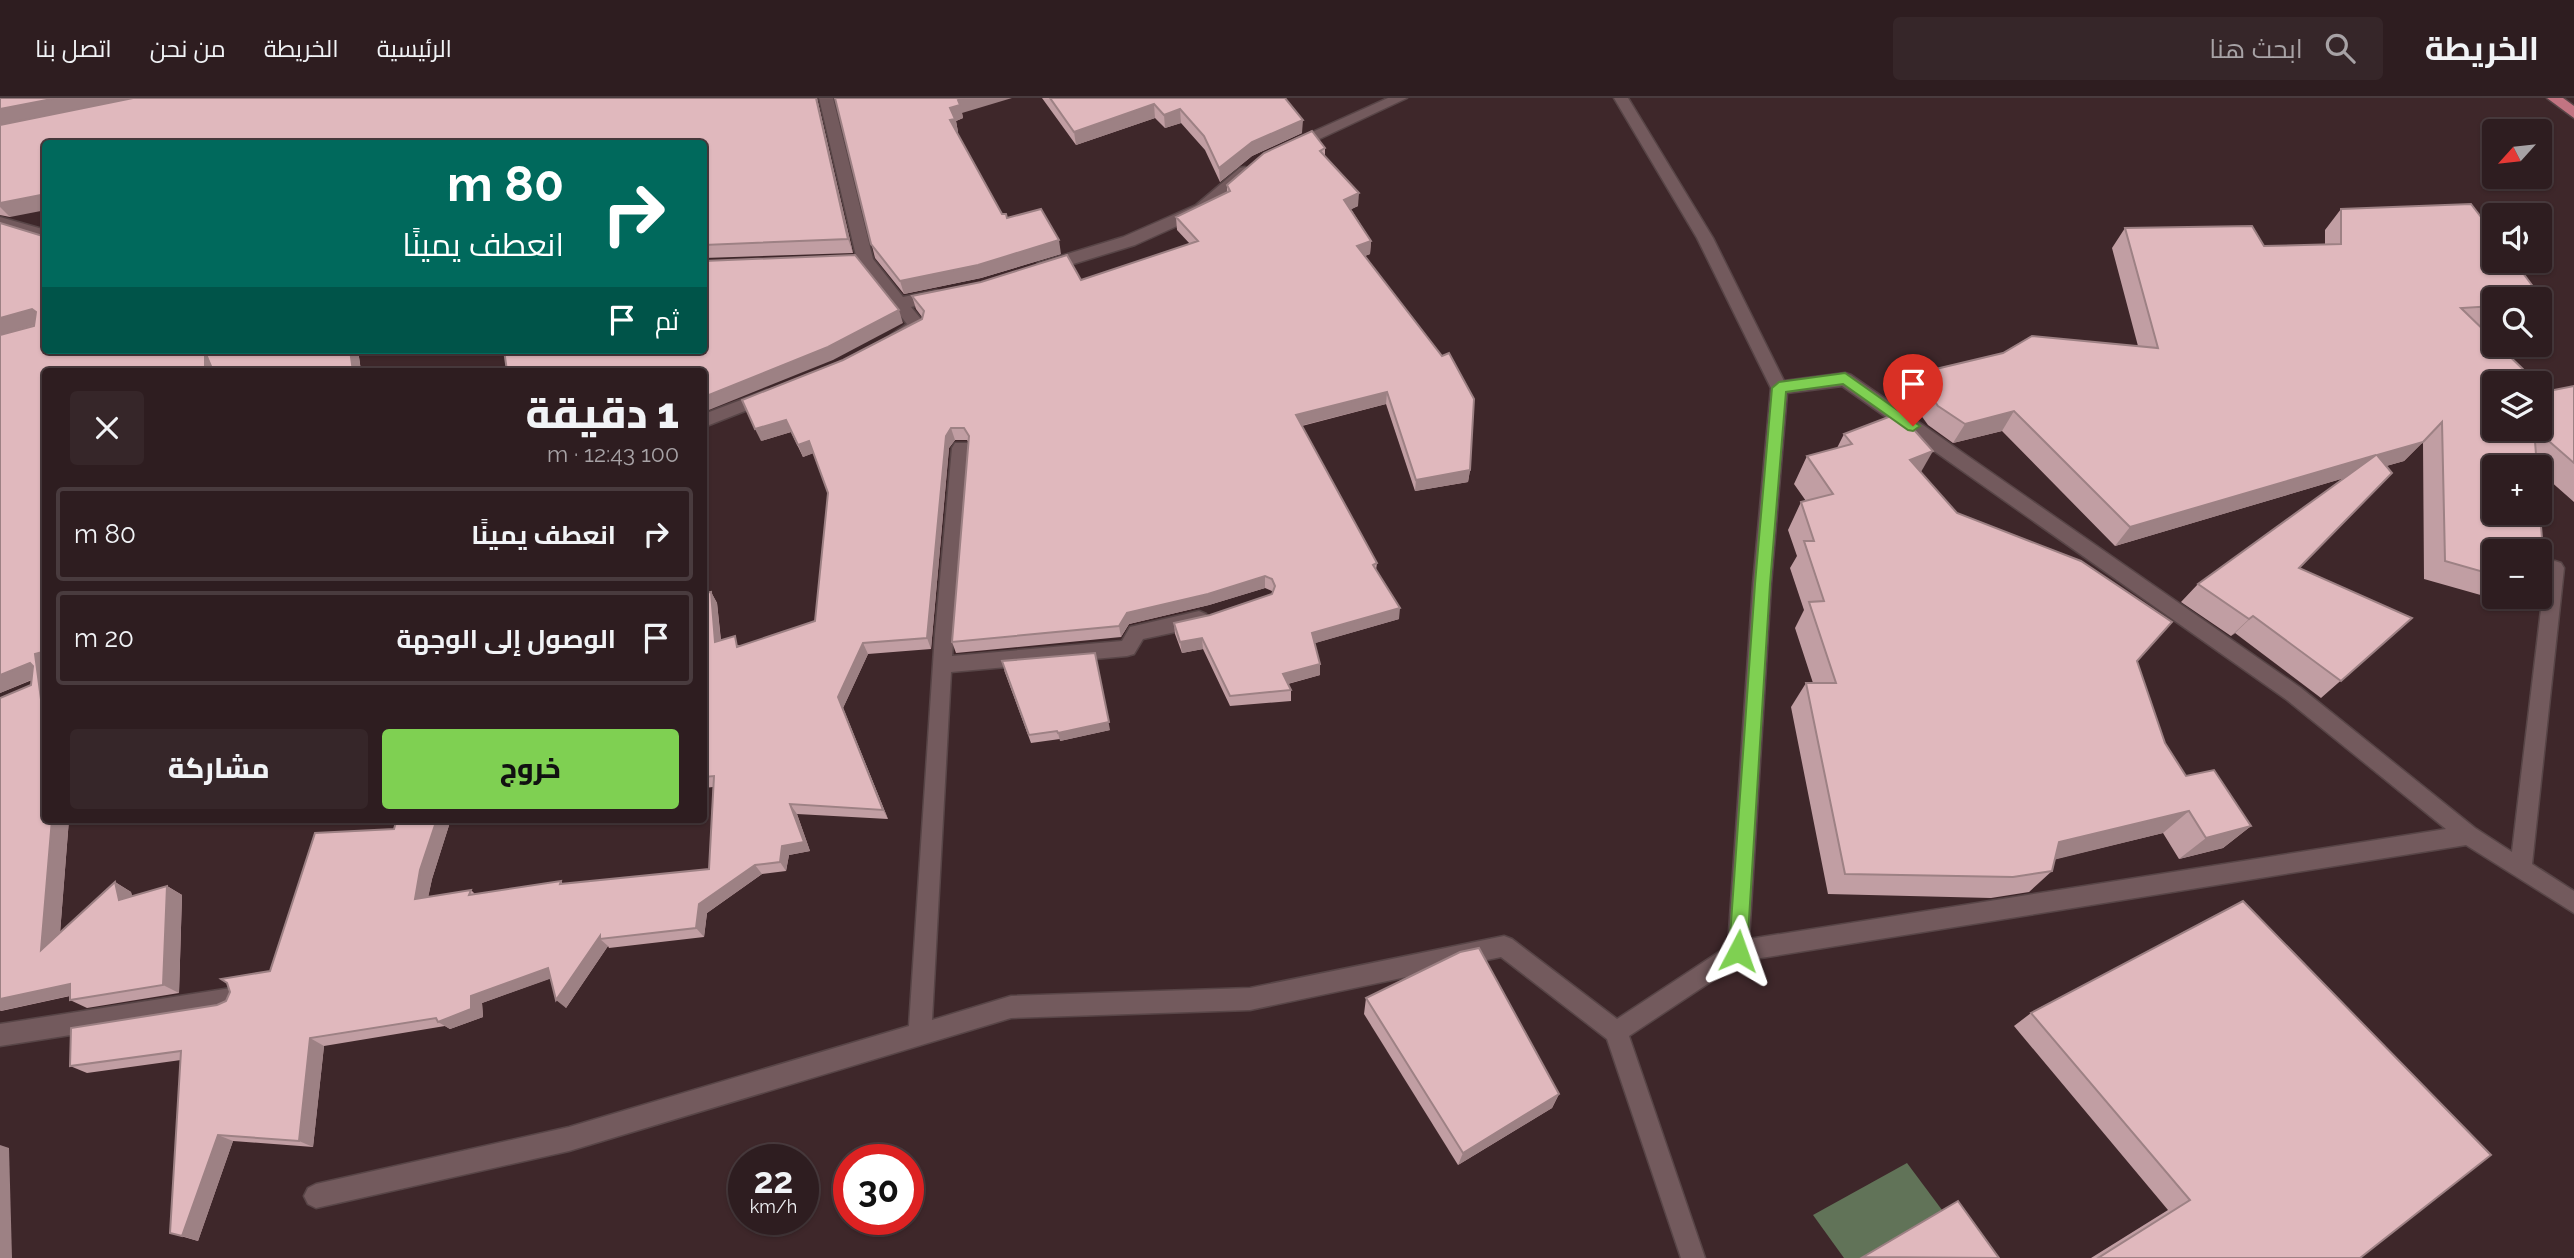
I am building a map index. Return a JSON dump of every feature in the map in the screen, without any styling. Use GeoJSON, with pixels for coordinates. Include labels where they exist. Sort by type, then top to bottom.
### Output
{"type":"FeatureCollection","features":[{"type":"Feature","properties":{"kind":"main road"},"geometry":{"type":"LineString","coordinates":[[2554,98],[2574,113]]}},
{"type":"Feature","properties":{"kind":"street"},"geometry":{"type":"LineString","coordinates":[[826,98],[858,260],[918,325],[884,343]]}},
{"type":"Feature","properties":{"kind":"street"},"geometry":{"type":"LineString","coordinates":[[1282,151],[1401,98]]}},
{"type":"Feature","properties":{"kind":"street"},"geometry":{"type":"LineString","coordinates":[[1621,98],[1705,237],[1779,388],[1762,584],[1738,951]]}},
{"type":"Feature","properties":{"kind":"street"},"geometry":{"type":"LineString","coordinates":[[1023,274],[1129,241],[1201,209],[1258,161]]}},
{"type":"Feature","properties":{"kind":"street"},"geometry":{"type":"LineString","coordinates":[[0,222],[42,234]]}},
{"type":"Feature","properties":{"kind":"street"},"geometry":{"type":"LineString","coordinates":[[899,304],[947,294]]}},
{"type":"Feature","properties":{"kind":"street"},"geometry":{"type":"LineString","coordinates":[[1779,388],[1845,379],[2294,694],[2468,835],[2574,903]]}},
{"type":"Feature","properties":{"kind":"street"},"geometry":{"type":"LineString","coordinates":[[707,420],[778,391]]}},
{"type":"Feature","properties":{"kind":"street"},"geometry":{"type":"LineString","coordinates":[[920,1035],[942,665],[961,448]]}},
{"type":"Feature","properties":{"kind":"street"},"geometry":{"type":"LineString","coordinates":[[2521,867],[2555,568]]}},
{"type":"Feature","properties":{"kind":"street"},"geometry":{"type":"LineString","coordinates":[[942,665],[1127,648],[1137,633],[1221,612]]}},
{"type":"Feature","properties":{"kind":"street"},"geometry":{"type":"LineString","coordinates":[[1616,1032],[1738,951],[2468,835]]}},
{"type":"Feature","properties":{"kind":"street"},"geometry":{"type":"LineString","coordinates":[[316,1196],[569,1139],[1011,1007],[1250,999],[1504,946],[1616,1032],[1693,1258]]}},
{"type":"Feature","properties":{"kind":"street"},"geometry":{"type":"LineString","coordinates":[[0,1035],[231,999]]}},
{"type":"Feature","properties":{"kind":"shaded area"},"geometry":{"type":"Polygon","coordinates":[[[1907,1163],[1942,1210],[1861,1258],[1844,1258],[1813,1215],[1907,1163]]]}},
{"type":"Feature","properties":{"kind":"building"},"geometry":{"type":"Polygon","coordinates":[[[0,98],[57,98],[0,109],[0,98]]]}},
{"type":"Feature","properties":{"kind":"building"},"geometry":{"type":"Polygon","coordinates":[[[133,98],[816,98],[848,239],[707,245],[707,140],[42,140],[42,195],[0,203],[0,125],[133,98]]]}},
{"type":"Feature","properties":{"kind":"building"},"geometry":{"type":"Polygon","coordinates":[[[835,98],[964,98],[958,100],[960,105],[950,108],[955,119],[950,120],[1002,214],[1006,214],[1007,218],[1041,209],[1059,240],[978,265],[900,281],[871,244],[835,98]]]}},
{"type":"Feature","properties":{"kind":"building"},"geometry":{"type":"Polygon","coordinates":[[[1050,98],[1285,98],[1303,120],[1252,142],[1219,168],[1204,136],[1180,109],[1164,115],[1154,104],[1074,132],[1050,98]]]}},
{"type":"Feature","properties":{"kind":"building"},"geometry":{"type":"Polygon","coordinates":[[[1312,131],[1325,148],[1320,151],[1359,193],[1344,200],[1371,241],[1357,246],[1442,356],[1449,353],[1474,399],[1470,470],[1416,480],[1387,392],[1296,415],[1377,563],[1373,565],[1400,608],[1312,633],[1320,664],[1283,674],[1291,690],[1230,696],[1202,638],[1180,642],[1174,623],[1210,615],[1272,594],[1275,586],[1272,579],[1265,576],[1208,594],[1127,613],[1119,626],[952,642],[969,436],[964,428],[951,428],[946,436],[927,638],[863,643],[838,697],[883,810],[790,804],[804,842],[782,846],[780,862],[755,865],[699,904],[696,928],[600,939],[600,936],[556,1000],[548,968],[471,996],[471,1009],[438,1022],[436,1018],[310,1038],[299,1141],[218,1135],[182,1236],[170,1233],[181,1051],[70,1066],[71,1028],[217,1005],[226,1001],[230,992],[227,983],[221,979],[270,971],[315,833],[394,829],[396,823],[436,823],[420,870],[415,899],[471,890],[469,895],[561,881],[560,884],[709,869],[714,776],[707,777],[707,593],[711,592],[715,642],[735,636],[737,647],[815,621],[828,493],[809,441],[798,445],[786,420],[755,429],[742,400],[843,360],[922,319],[924,311],[912,296],[981,282],[1067,255],[1081,280],[1198,241],[1176,217],[1230,191],[1227,185],[1264,153],[1312,131]]]}},
{"type":"Feature","properties":{"kind":"building"},"geometry":{"type":"Polygon","coordinates":[[[2471,204],[2482,218],[2482,273],[2523,273],[2533,287],[2482,287],[2482,307],[2461,308],[2482,328],[2482,357],[2510,357],[2525,371],[2482,371],[2482,441],[2535,441],[2536,455],[2482,455],[2482,525],[2541,525],[2542,539],[2482,539],[2482,572],[2445,561],[2442,422],[2423,442],[2377,455],[2392,473],[2299,568],[2412,618],[2341,681],[2253,616],[2249,619],[2198,584],[2376,455],[2130,527],[2014,411],[1965,424],[1938,406],[1915,374],[2003,353],[2032,336],[2158,348],[2125,228],[2252,226],[2264,246],[2341,244],[2341,209],[2471,204]]]}},
{"type":"Feature","properties":{"kind":"building"},"geometry":{"type":"Polygon","coordinates":[[[0,223],[42,236],[42,354],[205,354],[205,368],[42,368],[42,652],[35,654],[42,707],[42,823],[52,823],[41,950],[115,882],[119,900],[167,886],[163,985],[70,1000],[70,984],[0,999],[0,698],[31,685],[33,666],[30,663],[0,675],[0,335],[34,326],[36,312],[32,309],[0,318],[0,223]]]}},
{"type":"Feature","properties":{"kind":"building"},"geometry":{"type":"Polygon","coordinates":[[[855,255],[899,310],[828,347],[707,396],[707,368],[507,368],[505,354],[707,354],[707,261],[855,255]]]}},
{"type":"Feature","properties":{"kind":"building"},"geometry":{"type":"Polygon","coordinates":[[[206,354],[351,354],[353,368],[212,368],[206,354]]]}},
{"type":"Feature","properties":{"kind":"building"},"geometry":{"type":"Polygon","coordinates":[[[2574,386],[2574,463],[2549,441],[2552,441],[2552,390],[2574,386]]]}},
{"type":"Feature","properties":{"kind":"building"},"geometry":{"type":"Polygon","coordinates":[[[1899,413],[1933,451],[1910,460],[1957,513],[2081,561],[2172,622],[2137,661],[2165,743],[2186,776],[2214,770],[2251,826],[2206,838],[2189,811],[2059,842],[2052,871],[2013,877],[1845,874],[1806,683],[1836,683],[1809,602],[1824,601],[1804,541],[1814,541],[1801,502],[1833,494],[1807,456],[1852,444],[1844,434],[1899,413]]]}},
{"type":"Feature","properties":{"kind":"building"},"geometry":{"type":"Polygon","coordinates":[[[1095,653],[1109,722],[1058,733],[1029,735],[1002,661],[1095,653]]]}},
{"type":"Feature","properties":{"kind":"building"},"geometry":{"type":"Polygon","coordinates":[[[2243,901],[2491,1155],[2360,1258],[2098,1258],[2190,1200],[2031,1013],[2243,901]]]}},
{"type":"Feature","properties":{"kind":"building"},"geometry":{"type":"Polygon","coordinates":[[[1479,948],[1559,1094],[1463,1153],[1366,998],[1460,952],[1479,948]]]}},
{"type":"Feature","properties":{"kind":"building"},"geometry":{"type":"Polygon","coordinates":[[[1958,1201],[1999,1258],[1863,1257],[1958,1201]]]}},
{"type":"Feature","properties":{"kind":"route"},"geometry":{"type":"LineString","coordinates":[[1738,951],[1762,584],[1779,388],[1845,379],[1913,426]]}}]}
